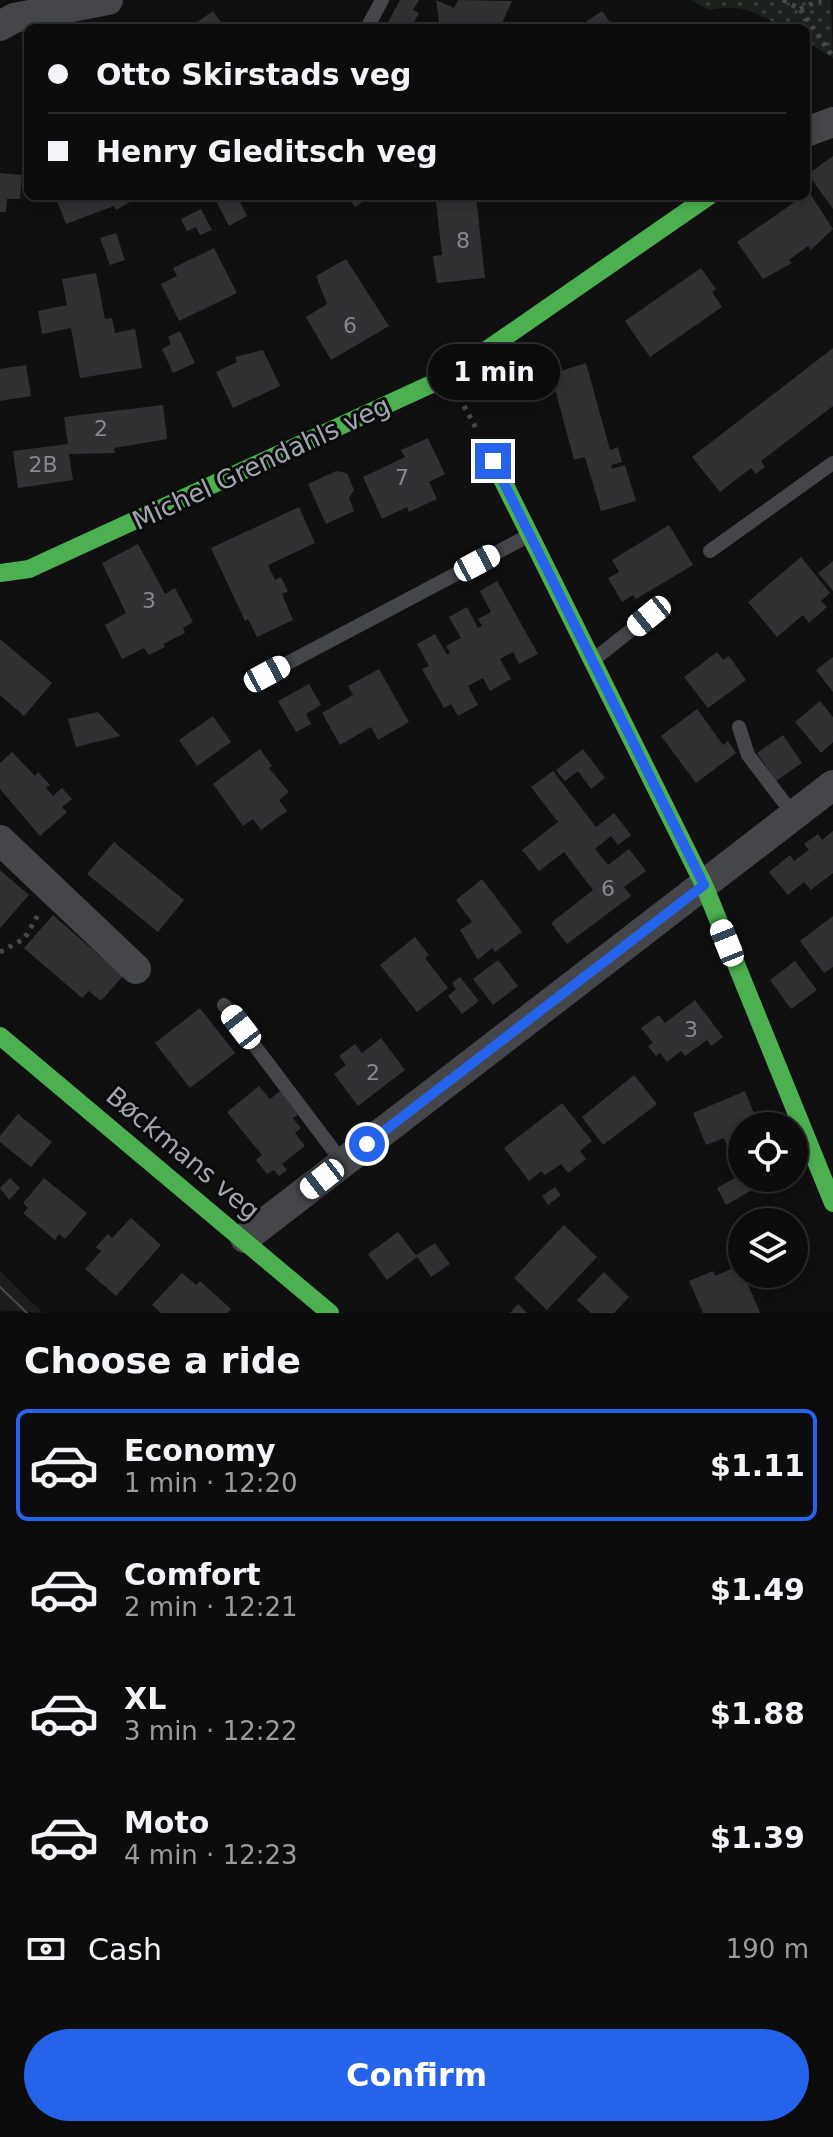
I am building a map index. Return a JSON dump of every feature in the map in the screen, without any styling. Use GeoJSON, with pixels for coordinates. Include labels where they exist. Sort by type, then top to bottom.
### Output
{"type":"FeatureCollection","features":[{"type":"Feature","properties":{"kind":"street"},"geometry":{"type":"LineString","coordinates":[[7,22],[94,6],[108,0]]}},
{"type":"Feature","properties":{"kind":"street"},"geometry":{"type":"LineString","coordinates":[[810,131],[833,122]]}},
{"type":"Feature","properties":{"kind":"street","name":"Michel Grendahls veg"},"geometry":{"type":"LineString","coordinates":[[0,573],[29,569],[449,376],[703,200]]}},
{"type":"Feature","properties":{"kind":"street"},"geometry":{"type":"LineString","coordinates":[[493,461],[590,662],[704,885],[833,1203]]}},
{"type":"Feature","properties":{"kind":"street"},"geometry":{"type":"LineString","coordinates":[[245,1238],[833,785]]}},
{"type":"Feature","properties":{"kind":"street"},"geometry":{"type":"LineString","coordinates":[[0,840],[136,969]]}},
{"type":"Feature","properties":{"kind":"street","name":"Bøckmans veg"},"geometry":{"type":"LineString","coordinates":[[0,1036],[245,1238],[330,1313]]}},
{"type":"Feature","properties":{"kind":"lane"},"geometry":{"type":"LineString","coordinates":[[369,24],[382,0]]}},
{"type":"Feature","properties":{"kind":"lane"},"geometry":{"type":"LineString","coordinates":[[710,551],[833,463]]}},
{"type":"Feature","properties":{"kind":"lane"},"geometry":{"type":"LineString","coordinates":[[267,674],[529,535]]}},
{"type":"Feature","properties":{"kind":"lane"},"geometry":{"type":"LineString","coordinates":[[590,662],[649,616]]}},
{"type":"Feature","properties":{"kind":"lane"},"geometry":{"type":"LineString","coordinates":[[739,727],[748,755],[793,814]]}},
{"type":"Feature","properties":{"kind":"lane"},"geometry":{"type":"LineString","coordinates":[[224,1005],[343,1163]]}},
{"type":"Feature","properties":{"kind":"path"},"geometry":{"type":"LineString","coordinates":[[783,0],[800,9],[833,57]]}},
{"type":"Feature","properties":{"kind":"path"},"geometry":{"type":"LineString","coordinates":[[800,9],[821,0]]}},
{"type":"Feature","properties":{"kind":"path"},"geometry":{"type":"LineString","coordinates":[[449,376],[493,461]]}},
{"type":"Feature","properties":{"kind":"path"},"geometry":{"type":"LineString","coordinates":[[0,952],[24,939],[32,922],[57,893]]}},
{"type":"Feature","properties":{"kind":"shaded area"},"geometry":{"type":"Polygon","coordinates":[[[691,0],[831,0],[833,58],[810,44],[810,24],[778,24],[740,9],[709,10],[691,0]]]}},
{"type":"Feature","properties":{"kind":"shaded area"},"geometry":{"type":"Polygon","coordinates":[[[0,1271],[43,1313],[0,1310],[0,1271]]]}},
{"type":"Feature","properties":{"kind":"building"},"geometry":{"type":"Polygon","coordinates":[[[400,0],[419,0],[413,10],[419,13],[413,24],[387,24],[400,0]]]}},
{"type":"Feature","properties":{"kind":"building"},"geometry":{"type":"Polygon","coordinates":[[[436,0],[454,8],[458,0],[512,1],[502,24],[439,22],[436,0]]]}},
{"type":"Feature","properties":{"kind":"building"},"geometry":{"type":"Polygon","coordinates":[[[213,11],[222,24],[195,24],[213,11]]]}},
{"type":"Feature","properties":{"kind":"building"},"geometry":{"type":"Polygon","coordinates":[[[602,11],[611,24],[583,24],[602,11]]]}},
{"type":"Feature","properties":{"kind":"building"},"geometry":{"type":"Polygon","coordinates":[[[833,156],[833,209],[810,177],[810,173],[833,156]]]}},
{"type":"Feature","properties":{"kind":"building"},"geometry":{"type":"Polygon","coordinates":[[[0,173],[22,175],[20,199],[7,199],[6,212],[0,212],[0,173]]]}},
{"type":"Feature","properties":{"kind":"building"},"geometry":{"type":"Polygon","coordinates":[[[810,194],[833,229],[811,250],[808,246],[789,260],[792,263],[763,279],[737,242],[797,200],[810,200],[810,194]]]}},
{"type":"Feature","properties":{"kind":"building"},"geometry":{"type":"Polygon","coordinates":[[[57,200],[134,200],[116,210],[114,206],[66,224],[57,200]]]}},
{"type":"Feature","properties":{"kind":"building"},"geometry":{"type":"Polygon","coordinates":[[[239,200],[247,216],[229,226],[217,203],[239,200]]]}},
{"type":"Feature","properties":{"kind":"building"},"geometry":{"type":"Polygon","coordinates":[[[351,200],[366,200],[355,207],[351,200]]]}},
{"type":"Feature","properties":{"kind":"building"},"geometry":{"type":"Polygon","coordinates":[[[476,200],[485,278],[437,283],[433,256],[442,255],[436,202],[476,200]]]}},
{"type":"Feature","properties":{"kind":"building"},"geometry":{"type":"Polygon","coordinates":[[[201,209],[212,230],[200,235],[196,227],[187,231],[181,219],[201,209]]]}},
{"type":"Feature","properties":{"kind":"building"},"geometry":{"type":"Polygon","coordinates":[[[116,233],[125,260],[110,265],[100,238],[116,233]]]}},
{"type":"Feature","properties":{"kind":"building"},"geometry":{"type":"Polygon","coordinates":[[[214,248],[237,293],[179,321],[161,284],[177,276],[173,268],[214,248]]]}},
{"type":"Feature","properties":{"kind":"building"},"geometry":{"type":"Polygon","coordinates":[[[346,259],[389,326],[331,360],[306,317],[327,304],[316,276],[346,259]]]}},
{"type":"Feature","properties":{"kind":"building"},"geometry":{"type":"Polygon","coordinates":[[[701,268],[716,289],[712,292],[722,307],[650,357],[625,321],[701,268]]]}},
{"type":"Feature","properties":{"kind":"building"},"geometry":{"type":"Polygon","coordinates":[[[96,273],[105,319],[112,318],[115,333],[135,329],[142,368],[80,378],[71,328],[42,334],[38,311],[67,305],[62,279],[96,273]]]}},
{"type":"Feature","properties":{"kind":"building"},"geometry":{"type":"Polygon","coordinates":[[[180,331],[195,363],[173,373],[162,349],[171,344],[168,337],[180,331]]]}},
{"type":"Feature","properties":{"kind":"building"},"geometry":{"type":"Polygon","coordinates":[[[833,348],[833,406],[761,461],[765,467],[756,474],[751,468],[720,492],[692,457],[833,348]]]}},
{"type":"Feature","properties":{"kind":"building"},"geometry":{"type":"Polygon","coordinates":[[[263,350],[280,386],[233,408],[216,372],[237,362],[235,357],[263,350]]]}},
{"type":"Feature","properties":{"kind":"building"},"geometry":{"type":"Polygon","coordinates":[[[586,363],[610,450],[618,447],[622,462],[611,465],[612,469],[625,465],[636,501],[601,511],[585,457],[574,460],[551,374],[586,363]]]}},
{"type":"Feature","properties":{"kind":"building"},"geometry":{"type":"Polygon","coordinates":[[[26,365],[31,396],[0,401],[0,369],[26,365]]]}},
{"type":"Feature","properties":{"kind":"building"},"geometry":{"type":"Polygon","coordinates":[[[163,405],[167,439],[114,448],[115,453],[69,454],[73,480],[18,488],[13,451],[68,444],[64,417],[163,405]]]}},
{"type":"Feature","properties":{"kind":"building"},"geometry":{"type":"Polygon","coordinates":[[[428,438],[445,474],[429,482],[437,499],[409,512],[407,507],[382,519],[363,477],[405,457],[401,450],[428,438]]]}},
{"type":"Feature","properties":{"kind":"building"},"geometry":{"type":"Polygon","coordinates":[[[336,471],[347,473],[354,490],[349,498],[354,511],[326,524],[308,484],[336,471]]]}},
{"type":"Feature","properties":{"kind":"building"},"geometry":{"type":"Polygon","coordinates":[[[299,507],[315,543],[268,565],[275,580],[281,577],[288,591],[282,594],[293,620],[257,637],[248,619],[245,621],[211,548],[299,507]]]}},
{"type":"Feature","properties":{"kind":"building"},"geometry":{"type":"Polygon","coordinates":[[[669,525],[693,565],[636,599],[633,595],[622,602],[608,578],[619,572],[612,560],[669,525]]]}},
{"type":"Feature","properties":{"kind":"building"},"geometry":{"type":"Polygon","coordinates":[[[138,544],[165,594],[175,588],[193,622],[183,628],[185,633],[163,644],[165,647],[149,655],[144,648],[122,659],[105,625],[126,613],[102,563],[138,544]]]}},
{"type":"Feature","properties":{"kind":"building"},"geometry":{"type":"Polygon","coordinates":[[[801,557],[830,593],[821,601],[827,607],[809,623],[803,615],[777,637],[748,602],[801,557]]]}},
{"type":"Feature","properties":{"kind":"building"},"geometry":{"type":"Polygon","coordinates":[[[833,561],[833,591],[818,573],[833,561]]]}},
{"type":"Feature","properties":{"kind":"building"},"geometry":{"type":"Polygon","coordinates":[[[497,581],[538,654],[519,664],[513,652],[500,659],[511,679],[490,691],[483,678],[468,686],[478,705],[458,716],[451,704],[444,708],[422,669],[429,666],[417,644],[435,634],[447,655],[450,653],[446,646],[461,638],[449,617],[467,607],[478,628],[482,626],[478,619],[491,612],[480,591],[497,581]]]}},
{"type":"Feature","properties":{"kind":"building"},"geometry":{"type":"Polygon","coordinates":[[[0,639],[52,683],[24,716],[0,695],[0,639]]]}},
{"type":"Feature","properties":{"kind":"building"},"geometry":{"type":"Polygon","coordinates":[[[717,652],[723,660],[729,656],[746,680],[708,708],[684,677],[717,652]]]}},
{"type":"Feature","properties":{"kind":"building"},"geometry":{"type":"Polygon","coordinates":[[[833,657],[833,692],[816,670],[833,657]]]}},
{"type":"Feature","properties":{"kind":"building"},"geometry":{"type":"Polygon","coordinates":[[[379,669],[409,722],[378,740],[371,727],[340,745],[322,713],[353,695],[348,686],[379,669]]]}},
{"type":"Feature","properties":{"kind":"building"},"geometry":{"type":"Polygon","coordinates":[[[309,684],[321,705],[306,714],[311,724],[296,732],[278,701],[309,684]]]}},
{"type":"Feature","properties":{"kind":"building"},"geometry":{"type":"Polygon","coordinates":[[[820,701],[833,717],[833,742],[821,753],[795,722],[820,701]]]}},
{"type":"Feature","properties":{"kind":"building"},"geometry":{"type":"Polygon","coordinates":[[[697,709],[723,745],[728,741],[736,753],[696,783],[661,736],[697,709]]]}},
{"type":"Feature","properties":{"kind":"building"},"geometry":{"type":"Polygon","coordinates":[[[98,712],[120,736],[76,747],[68,719],[98,712]]]}},
{"type":"Feature","properties":{"kind":"building"},"geometry":{"type":"Polygon","coordinates":[[[213,716],[231,742],[197,766],[179,740],[213,716]]]}},
{"type":"Feature","properties":{"kind":"building"},"geometry":{"type":"Polygon","coordinates":[[[783,735],[802,763],[776,781],[757,753],[783,735]]]}},
{"type":"Feature","properties":{"kind":"building"},"geometry":{"type":"Polygon","coordinates":[[[260,749],[272,766],[269,768],[289,792],[279,800],[287,811],[261,830],[253,819],[243,826],[213,784],[260,749]]]}},
{"type":"Feature","properties":{"kind":"building"},"geometry":{"type":"Polygon","coordinates":[[[583,749],[605,778],[591,789],[578,771],[565,781],[556,770],[583,749]]]}},
{"type":"Feature","properties":{"kind":"building"},"geometry":{"type":"Polygon","coordinates":[[[12,752],[35,776],[38,772],[50,785],[46,788],[53,796],[62,788],[72,799],[62,807],[67,812],[40,836],[0,789],[0,763],[12,752]]]}},
{"type":"Feature","properties":{"kind":"building"},"geometry":{"type":"Polygon","coordinates":[[[553,771],[596,827],[614,813],[631,835],[618,845],[611,836],[595,849],[608,865],[629,849],[646,871],[624,887],[631,896],[567,944],[551,923],[593,890],[564,852],[539,871],[522,850],[558,822],[531,787],[553,771]]]}},
{"type":"Feature","properties":{"kind":"building"},"geometry":{"type":"Polygon","coordinates":[[[833,831],[833,873],[811,890],[804,882],[788,895],[769,872],[790,855],[794,861],[809,850],[804,844],[818,834],[822,840],[833,831]]]}},
{"type":"Feature","properties":{"kind":"building"},"geometry":{"type":"Polygon","coordinates":[[[114,842],[184,900],[158,932],[87,874],[114,842]]]}},
{"type":"Feature","properties":{"kind":"building"},"geometry":{"type":"Polygon","coordinates":[[[0,870],[29,895],[0,928],[0,870]]]}},
{"type":"Feature","properties":{"kind":"building"},"geometry":{"type":"Polygon","coordinates":[[[482,879],[522,932],[495,952],[492,948],[478,960],[460,930],[472,922],[456,900],[482,879]]]}},
{"type":"Feature","properties":{"kind":"building"},"geometry":{"type":"Polygon","coordinates":[[[53,915],[123,976],[101,1001],[89,991],[82,998],[24,948],[53,915]]]}},
{"type":"Feature","properties":{"kind":"building"},"geometry":{"type":"Polygon","coordinates":[[[833,916],[833,967],[824,973],[800,941],[833,916]]]}},
{"type":"Feature","properties":{"kind":"building"},"geometry":{"type":"Polygon","coordinates":[[[415,937],[429,955],[425,958],[448,988],[417,1012],[380,965],[415,937]]]}},
{"type":"Feature","properties":{"kind":"building"},"geometry":{"type":"Polygon","coordinates":[[[498,960],[518,986],[493,1005],[473,979],[498,960]]]}},
{"type":"Feature","properties":{"kind":"building"},"geometry":{"type":"Polygon","coordinates":[[[795,961],[817,990],[791,1009],[770,980],[795,961]]]}},
{"type":"Feature","properties":{"kind":"building"},"geometry":{"type":"Polygon","coordinates":[[[460,977],[479,1001],[462,1014],[448,996],[456,989],[452,983],[460,977]]]}},
{"type":"Feature","properties":{"kind":"building"},"geometry":{"type":"Polygon","coordinates":[[[695,1000],[723,1037],[711,1046],[707,1040],[685,1056],[681,1051],[667,1062],[660,1053],[656,1056],[648,1046],[653,1043],[641,1028],[659,1015],[665,1023],[695,1000]]]}},
{"type":"Feature","properties":{"kind":"building"},"geometry":{"type":"Polygon","coordinates":[[[200,1008],[235,1053],[190,1088],[155,1043],[200,1008]]]}},
{"type":"Feature","properties":{"kind":"building"},"geometry":{"type":"Polygon","coordinates":[[[381,1038],[405,1070],[358,1106],[334,1074],[346,1065],[339,1056],[355,1044],[362,1053],[381,1038]]]}},
{"type":"Feature","properties":{"kind":"building"},"geometry":{"type":"Polygon","coordinates":[[[634,1075],[657,1104],[603,1145],[582,1117],[634,1075]]]}},
{"type":"Feature","properties":{"kind":"building"},"geometry":{"type":"Polygon","coordinates":[[[259,1086],[270,1099],[280,1091],[298,1115],[293,1118],[301,1128],[295,1133],[305,1146],[282,1164],[287,1170],[279,1176],[274,1170],[267,1174],[256,1160],[262,1155],[227,1112],[259,1086]]]}},
{"type":"Feature","properties":{"kind":"building"},"geometry":{"type":"Polygon","coordinates":[[[745,1091],[753,1112],[728,1112],[728,1148],[724,1138],[706,1145],[693,1113],[745,1091]]]}},
{"type":"Feature","properties":{"kind":"building"},"geometry":{"type":"Polygon","coordinates":[[[562,1103],[592,1141],[580,1151],[586,1159],[568,1173],[561,1164],[545,1175],[541,1171],[529,1181],[504,1148],[562,1103]]]}},
{"type":"Feature","properties":{"kind":"building"},"geometry":{"type":"Polygon","coordinates":[[[18,1114],[52,1142],[31,1167],[0,1142],[0,1136],[18,1114]]]}},
{"type":"Feature","properties":{"kind":"building"},"geometry":{"type":"Polygon","coordinates":[[[10,1178],[20,1188],[9,1200],[0,1188],[10,1178]]]}},
{"type":"Feature","properties":{"kind":"building"},"geometry":{"type":"Polygon","coordinates":[[[44,1178],[87,1213],[65,1239],[59,1234],[55,1240],[23,1213],[28,1208],[23,1203],[44,1178]]]}},
{"type":"Feature","properties":{"kind":"building"},"geometry":{"type":"Polygon","coordinates":[[[728,1182],[728,1192],[749,1192],[726,1205],[717,1188],[728,1182]]]}},
{"type":"Feature","properties":{"kind":"building"},"geometry":{"type":"Polygon","coordinates":[[[555,1187],[561,1195],[548,1205],[542,1196],[555,1187]]]}},
{"type":"Feature","properties":{"kind":"building"},"geometry":{"type":"Polygon","coordinates":[[[131,1218],[161,1245],[116,1296],[85,1269],[101,1251],[96,1247],[108,1234],[112,1238],[131,1218]]]}},
{"type":"Feature","properties":{"kind":"building"},"geometry":{"type":"Polygon","coordinates":[[[564,1225],[597,1257],[547,1310],[514,1278],[564,1225]]]}},
{"type":"Feature","properties":{"kind":"building"},"geometry":{"type":"Polygon","coordinates":[[[398,1232],[417,1257],[387,1280],[368,1254],[398,1232]]]}},
{"type":"Feature","properties":{"kind":"building"},"geometry":{"type":"Polygon","coordinates":[[[435,1243],[450,1264],[431,1277],[416,1255],[435,1243]]]}},
{"type":"Feature","properties":{"kind":"building"},"geometry":{"type":"Polygon","coordinates":[[[728,1270],[728,1288],[750,1288],[760,1313],[703,1313],[689,1281],[713,1271],[715,1276],[728,1270]]]}},
{"type":"Feature","properties":{"kind":"building"},"geometry":{"type":"Polygon","coordinates":[[[604,1272],[629,1297],[614,1313],[591,1313],[577,1300],[604,1272]]]}},
{"type":"Feature","properties":{"kind":"building"},"geometry":{"type":"Polygon","coordinates":[[[182,1273],[196,1285],[200,1281],[231,1309],[227,1313],[161,1313],[152,1305],[182,1273]]]}},
{"type":"Feature","properties":{"kind":"building"},"geometry":{"type":"Polygon","coordinates":[[[518,1304],[527,1313],[510,1313],[518,1304]]]}},
{"type":"Feature","properties":{"kind":"tram line"},"geometry":{"type":"LineString","coordinates":[[0,1287],[27,1313]]}},
{"type":"Feature","properties":{"kind":"traffic: fast"},"geometry":{"type":"LineString","coordinates":[[0,573],[29,569],[449,376],[703,200]]}},
{"type":"Feature","properties":{"kind":"traffic: fast"},"geometry":{"type":"LineString","coordinates":[[493,461],[704,885],[833,1203]]}},
{"type":"Feature","properties":{"kind":"traffic: fast"},"geometry":{"type":"LineString","coordinates":[[0,1036],[330,1313]]}},
{"type":"Feature","properties":{"kind":"route"},"geometry":{"type":"LineString","coordinates":[[367,1144],[704,885],[590,662],[493,461]]}}]}
